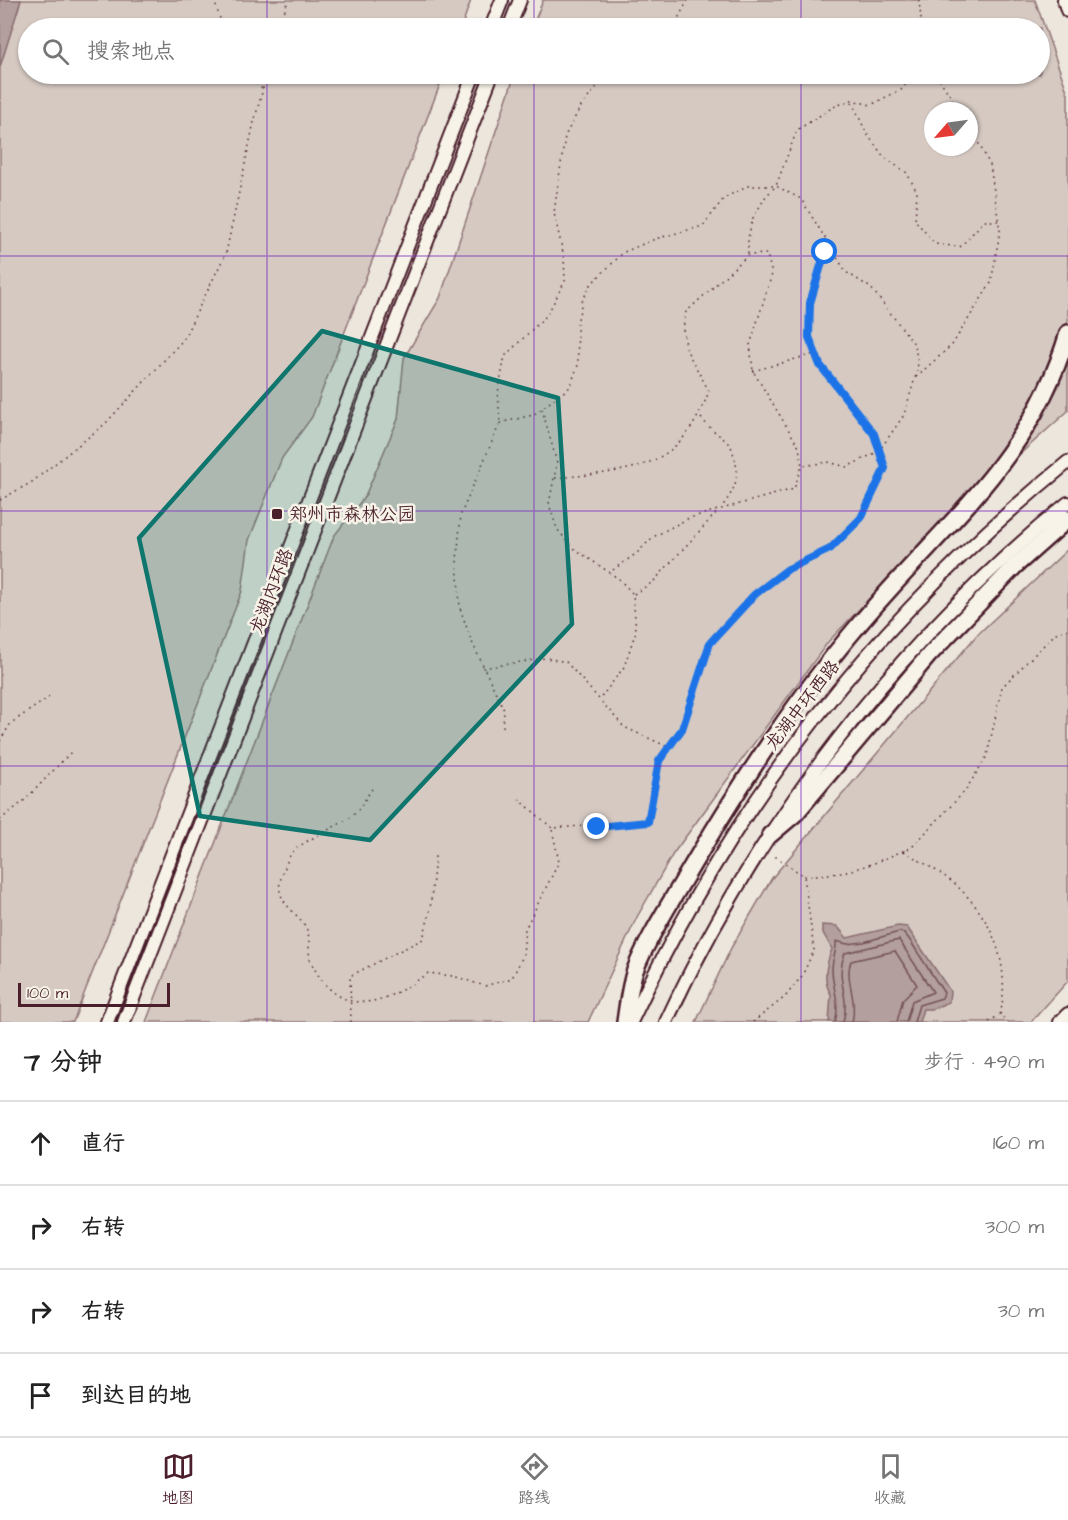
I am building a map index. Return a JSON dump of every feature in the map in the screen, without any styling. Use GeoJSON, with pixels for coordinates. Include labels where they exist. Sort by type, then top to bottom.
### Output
{"type":"FeatureCollection","features":[{"type":"Feature","properties":{"kind":"highway"},"geometry":{"type":"LineString","coordinates":[[625,1022],[633,975],[670,903],[767,744],[859,625],[1008,457],[1049,387],[1068,333]]}},
{"type":"Feature","properties":{"kind":"highway"},"geometry":{"type":"LineString","coordinates":[[766,842],[796,813],[929,655],[1015,566],[1068,519]]}},
{"type":"Feature","properties":{"kind":"main road"},"geometry":{"type":"LineString","coordinates":[[495,18],[502,0]]}},
{"type":"Feature","properties":{"kind":"main road"},"geometry":{"type":"LineString","coordinates":[[513,18],[520,0]]}},
{"type":"Feature","properties":{"kind":"main road"},"geometry":{"type":"LineString","coordinates":[[1065,0],[1068,10]]}},
{"type":"Feature","properties":{"kind":"main road","name":"龙湖内环路"},"geometry":{"type":"LineString","coordinates":[[106,1022],[470,84]]}},
{"type":"Feature","properties":{"kind":"main road","name":"龙湖内环路"},"geometry":{"type":"LineString","coordinates":[[124,1022],[488,84]]}},
{"type":"Feature","properties":{"kind":"main road","name":"龙湖中环西路"},"geometry":{"type":"LineString","coordinates":[[631,1022],[682,919],[726,845],[785,756],[861,659],[930,585],[1005,514],[1068,462]]}},
{"type":"Feature","properties":{"kind":"main road"},"geometry":{"type":"LineString","coordinates":[[666,1022],[711,934],[766,842],[811,775],[886,680],[984,578],[1068,503]]}},
{"type":"Feature","properties":{"kind":"main road"},"geometry":{"type":"LineString","coordinates":[[1060,1022],[1068,1014]]}},
{"type":"Feature","properties":{"kind":"path"},"geometry":{"type":"LineString","coordinates":[[214,0],[220,18]]}},
{"type":"Feature","properties":{"kind":"path"},"geometry":{"type":"LineString","coordinates":[[282,18],[288,0]]}},
{"type":"Feature","properties":{"kind":"path"},"geometry":{"type":"LineString","coordinates":[[678,18],[688,0]]}},
{"type":"Feature","properties":{"kind":"path"},"geometry":{"type":"LineString","coordinates":[[919,0],[921,18]]}},
{"type":"Feature","properties":{"kind":"path"},"geometry":{"type":"LineString","coordinates":[[257,84],[262,90]]}},
{"type":"Feature","properties":{"kind":"path"},"geometry":{"type":"LineString","coordinates":[[0,500],[32,482],[105,424],[183,340],[226,253],[264,84]]}},
{"type":"Feature","properties":{"kind":"path"},"geometry":{"type":"LineString","coordinates":[[503,727],[504,710],[483,668],[460,608],[457,560],[461,514],[500,423],[498,393],[505,356],[547,315],[565,281],[564,257],[554,213],[565,136],[579,108],[599,84]]}},
{"type":"Feature","properties":{"kind":"path"},"geometry":{"type":"LineString","coordinates":[[748,255],[748,238],[753,218],[766,195],[776,186],[797,130],[833,107],[852,100],[871,105],[903,89],[906,84]]}},
{"type":"Feature","properties":{"kind":"path"},"geometry":{"type":"LineString","coordinates":[[942,84],[954,102]]}},
{"type":"Feature","properties":{"kind":"path"},"geometry":{"type":"LineString","coordinates":[[852,100],[867,134],[884,157],[907,174],[916,192],[915,220],[935,244],[960,247],[984,221],[999,221]]}},
{"type":"Feature","properties":{"kind":"path"},"geometry":{"type":"LineString","coordinates":[[915,377],[952,345],[991,283],[1000,231],[990,165],[978,142]]}},
{"type":"Feature","properties":{"kind":"path"},"geometry":{"type":"LineString","coordinates":[[500,423],[533,415],[570,387],[578,365],[577,324],[582,301],[592,283],[624,252],[655,239],[703,226],[724,198],[748,186],[776,186],[801,199],[819,224],[827,244],[846,272],[871,288],[915,345],[918,368],[904,415],[879,451],[847,467],[828,462],[802,466]]}},
{"type":"Feature","properties":{"kind":"path"},"geometry":{"type":"LineString","coordinates":[[552,828],[648,822],[659,761],[682,729],[710,643],[754,595],[788,569],[830,549],[861,518],[885,468],[874,434],[820,365],[809,337],[810,303],[827,244]]}},
{"type":"Feature","properties":{"kind":"path"},"geometry":{"type":"LineString","coordinates":[[555,478],[636,469],[660,458],[686,436],[700,417],[709,392],[687,351],[683,329],[686,312],[748,255],[767,254],[772,274],[750,345],[753,371],[799,447],[802,466],[794,489],[688,518],[653,537],[610,572]]}},
{"type":"Feature","properties":{"kind":"path"},"geometry":{"type":"LineString","coordinates":[[753,371],[815,353]]}},
{"type":"Feature","properties":{"kind":"path"},"geometry":{"type":"LineString","coordinates":[[542,408],[557,463],[549,504],[557,530],[572,547],[610,572],[633,594],[636,631],[624,667],[599,700]]}},
{"type":"Feature","properties":{"kind":"path"},"geometry":{"type":"LineString","coordinates":[[633,594],[653,582],[734,491],[737,477],[730,445],[716,435],[700,417]]}},
{"type":"Feature","properties":{"kind":"path"},"geometry":{"type":"LineString","coordinates":[[804,876],[841,873],[872,864],[912,847],[965,791],[987,756],[1002,687],[1056,633],[1068,628]]}},
{"type":"Feature","properties":{"kind":"path"},"geometry":{"type":"LineString","coordinates":[[483,668],[546,658],[566,662],[624,727],[669,747]]}},
{"type":"Feature","properties":{"kind":"path"},"geometry":{"type":"LineString","coordinates":[[0,741],[11,723],[51,696]]}},
{"type":"Feature","properties":{"kind":"path"},"geometry":{"type":"LineString","coordinates":[[0,820],[25,800],[71,752]]}},
{"type":"Feature","properties":{"kind":"path"},"geometry":{"type":"LineString","coordinates":[[372,789],[354,814],[292,852],[281,878],[283,900],[290,912],[308,929],[310,959],[318,974],[326,987],[350,1001],[376,1002],[405,990],[428,974],[453,976],[485,986],[512,978],[523,956],[525,929],[559,862],[552,828],[519,799]]}},
{"type":"Feature","properties":{"kind":"path"},"geometry":{"type":"LineString","coordinates":[[753,1022],[785,998],[802,976],[814,950],[804,876],[766,842]]}},
{"type":"Feature","properties":{"kind":"path"},"geometry":{"type":"LineString","coordinates":[[904,850],[957,886],[993,933],[1005,974],[1000,1015]]}},
{"type":"Feature","properties":{"kind":"path"},"geometry":{"type":"LineString","coordinates":[[351,1022],[350,976],[423,939],[430,911],[435,856]]}},
{"type":"Feature","properties":{"kind":"path"},"geometry":{"type":"LineString","coordinates":[[989,1022],[1000,1015]]}},
{"type":"Feature","properties":{"kind":"path"},"geometry":{"type":"LineString","coordinates":[[1000,1015],[1008,1022]]}},
{"type":"Feature","properties":{"kind":"highlighted area"},"geometry":{"type":"Polygon","coordinates":[[[322,331],[558,398],[572,624],[370,840],[200,816],[139,538],[322,331]]]}},
{"type":"Feature","properties":{"kind":"shaded area"},"geometry":{"type":"Polygon","coordinates":[[[0,0],[471,0],[465,18],[18,18],[18,84],[440,84],[312,417],[282,458],[249,540],[242,591],[73,1022],[0,1022],[0,0]]]}},
{"type":"Feature","properties":{"kind":"shaded area"},"geometry":{"type":"Polygon","coordinates":[[[543,0],[1035,0],[1041,18],[536,18],[543,0]]]}},
{"type":"Feature","properties":{"kind":"shaded area"},"geometry":{"type":"Polygon","coordinates":[[[1050,43],[1068,94],[1068,411],[929,536],[828,642],[673,854],[637,917],[588,1022],[146,1022],[334,536],[365,496],[398,419],[404,358],[440,298],[512,84],[1050,84],[1050,43]]]}},
{"type":"Feature","properties":{"kind":"shaded area"},"geometry":{"type":"Polygon","coordinates":[[[1068,549],[1068,981],[1031,1022],[696,1022],[731,948],[772,878],[976,636],[1068,549]]]}},
{"type":"Feature","properties":{"kind":"water"},"geometry":{"type":"Polygon","coordinates":[[[0,0],[21,0],[0,67],[0,0]]]}},
{"type":"Feature","properties":{"kind":"water"},"geometry":{"type":"Polygon","coordinates":[[[822,925],[837,926],[847,938],[898,926],[907,927],[950,991],[949,1002],[932,1009],[923,1009],[919,1022],[829,1022],[831,994],[828,989],[826,972],[832,949],[822,931],[822,925]]]}},
{"type":"Feature","properties":{"kind":"place","name":"郑州市森林公园"},"geometry":{"type":"Point","coordinates":[277,514]}},
{"type":"Feature","properties":{"kind":"route"},"geometry":{"type":"LineString","coordinates":[[597,827],[648,822],[659,761],[682,729],[710,643],[754,595],[788,569],[830,549],[861,518],[885,468],[874,434],[820,365],[809,337],[810,303],[825,252]]}}]}
